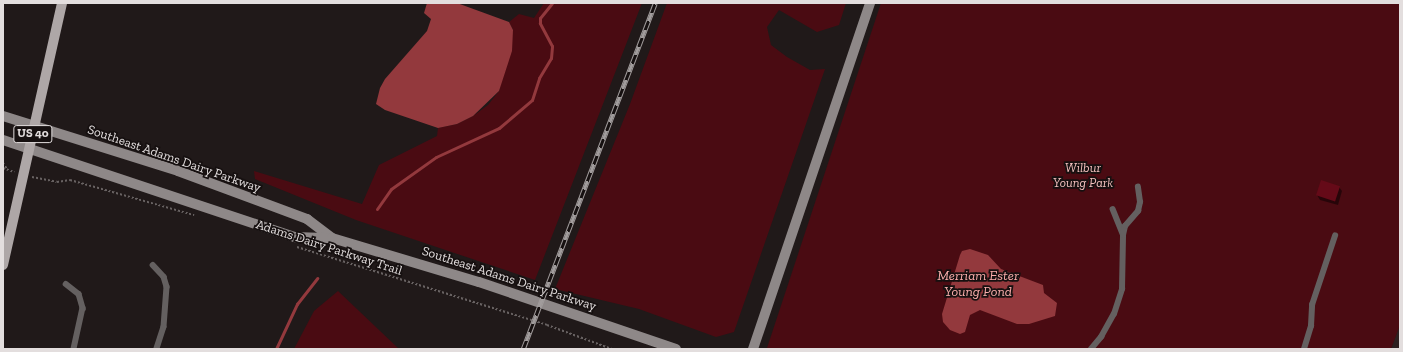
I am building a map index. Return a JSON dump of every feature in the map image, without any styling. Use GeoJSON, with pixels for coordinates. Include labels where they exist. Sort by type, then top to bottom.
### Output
{"type":"FeatureCollection","features":[{"type":"Feature","properties":{"kind":"main road","name":"US 40"},"geometry":{"type":"LineString","coordinates":[[3,265],[62,3]]}},
{"type":"Feature","properties":{"kind":"main road"},"geometry":{"type":"LineString","coordinates":[[753,349],[870,3]]}},
{"type":"Feature","properties":{"kind":"main road","name":"Southeast Adams Dairy Parkway"},"geometry":{"type":"LineString","coordinates":[[3,116],[193,176],[307,219],[332,238]]}},
{"type":"Feature","properties":{"kind":"main road","name":"Southeast Adams Dairy Parkway"},"geometry":{"type":"LineString","coordinates":[[3,140],[294,237],[332,238],[479,282],[676,349]]}},
{"type":"Feature","properties":{"kind":"lane"},"geometry":{"type":"LineString","coordinates":[[1091,349],[1101,337],[1114,314],[1122,289],[1123,235],[1125,226],[1138,211],[1140,202],[1138,187]]}},
{"type":"Feature","properties":{"kind":"lane"},"geometry":{"type":"LineString","coordinates":[[1113,209],[1123,235]]}},
{"type":"Feature","properties":{"kind":"lane"},"geometry":{"type":"LineString","coordinates":[[1304,349],[1311,326],[1312,305],[1335,236]]}},
{"type":"Feature","properties":{"kind":"lane"},"geometry":{"type":"LineString","coordinates":[[153,265],[164,277],[167,287],[164,327],[157,349]]}},
{"type":"Feature","properties":{"kind":"lane"},"geometry":{"type":"LineString","coordinates":[[66,284],[79,294],[83,308],[74,349]]}},
{"type":"Feature","properties":{"kind":"path"},"geometry":{"type":"LineString","coordinates":[[3,163],[9,170],[3,168]]}},
{"type":"Feature","properties":{"kind":"path"},"geometry":{"type":"LineString","coordinates":[[40,179],[57,182],[70,180],[197,216]]}},
{"type":"Feature","properties":{"kind":"path","name":"Adams Dairy Parkway Trail"},"geometry":{"type":"LineString","coordinates":[[293,246],[546,325],[612,349]]}},
{"type":"Feature","properties":{"kind":"shaded area"},"geometry":{"type":"Polygon","coordinates":[[[1400,325],[1400,349],[1391,349],[1396,335],[1400,325]]]}},
{"type":"Feature","properties":{"kind":"green space"},"geometry":{"type":"Polygon","coordinates":[[[544,3],[642,3],[535,280],[356,220],[255,179],[254,171],[362,204],[379,165],[437,136],[438,128],[457,124],[473,116],[488,105],[499,91],[513,30],[509,22],[519,14],[534,18],[544,3]]]}},
{"type":"Feature","properties":{"kind":"green space"},"geometry":{"type":"Polygon","coordinates":[[[667,3],[846,3],[839,25],[817,32],[779,10],[767,27],[771,45],[787,57],[810,70],[825,69],[734,332],[716,337],[639,309],[555,289],[630,104],[667,3]]]}},
{"type":"Feature","properties":{"kind":"green space","name":"Wilbur Young Park"},"geometry":{"type":"Polygon","coordinates":[[[881,3],[1400,3],[1400,325],[1391,349],[767,348],[881,3]]]}},
{"type":"Feature","properties":{"kind":"green space"},"geometry":{"type":"Polygon","coordinates":[[[338,291],[399,349],[294,349],[314,311],[338,291]]]}},
{"type":"Feature","properties":{"kind":"water"},"geometry":{"type":"Polygon","coordinates":[[[427,3],[457,3],[509,22],[513,30],[512,51],[499,91],[473,116],[457,124],[438,128],[385,110],[376,104],[380,88],[385,79],[427,31],[431,19],[424,13],[427,3]]]}},
{"type":"Feature","properties":{"kind":"water","name":"Merriam Ester Young Pond"},"geometry":{"type":"Polygon","coordinates":[[[970,249],[988,255],[1001,269],[1043,285],[1044,293],[1057,303],[1055,316],[1029,324],[1017,324],[980,310],[970,315],[965,332],[960,334],[950,330],[943,322],[942,314],[960,255],[962,251],[970,249]]]}},
{"type":"Feature","properties":{"kind":"building"},"geometry":{"type":"Polygon","coordinates":[[[1321,180],[1340,186],[1335,201],[1316,195],[1321,180]]]}},
{"type":"Feature","properties":{"kind":"waterway"},"geometry":{"type":"LineString","coordinates":[[377,209],[391,189],[436,157],[499,128],[532,100],[539,78],[551,58],[552,46],[540,23],[540,18],[552,3]]}},
{"type":"Feature","properties":{"kind":"waterway"},"geometry":{"type":"LineString","coordinates":[[276,349],[297,304],[317,278]]}},
{"type":"Feature","properties":{"kind":"railway"},"geometry":{"type":"LineString","coordinates":[[523,349],[655,3]]}}]}
